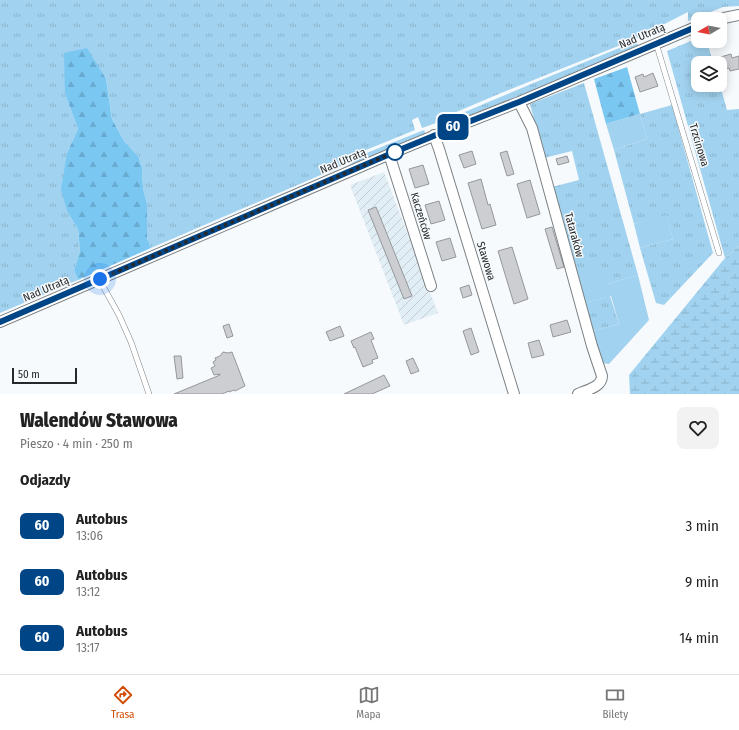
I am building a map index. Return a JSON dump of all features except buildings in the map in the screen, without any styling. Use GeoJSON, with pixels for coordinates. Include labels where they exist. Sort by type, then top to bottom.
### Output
{"type":"FeatureCollection","features":[{"type":"Feature","properties":{"kind":"street"},"geometry":{"type":"LineString","coordinates":[[727,17],[739,15]]}},
{"type":"Feature","properties":{"kind":"street","name":"Nad Utratą"},"geometry":{"type":"LineString","coordinates":[[0,322],[389,154],[519,102],[691,29]]}},
{"type":"Feature","properties":{"kind":"street","name":"Tataraków"},"geometry":{"type":"LineString","coordinates":[[519,102],[532,128],[592,346],[602,376],[602,380],[598,386],[578,394]]}},
{"type":"Feature","properties":{"kind":"street","name":"Stawowa"},"geometry":{"type":"LineString","coordinates":[[434,135],[514,394]]}},
{"type":"Feature","properties":{"kind":"street","name":"Kaczeńców"},"geometry":{"type":"LineString","coordinates":[[389,154],[431,286]]}},
{"type":"Feature","properties":{"kind":"lane","name":"Trzcinowa"},"geometry":{"type":"LineString","coordinates":[[656,43],[719,254]]}},
{"type":"Feature","properties":{"kind":"lane"},"geometry":{"type":"LineString","coordinates":[[100,279],[131,342],[149,394]]}},
{"type":"Feature","properties":{"kind":"shaded area"},"geometry":{"type":"Polygon","coordinates":[[[384,172],[438,313],[404,325],[350,185],[384,172]]]}},
{"type":"Feature","properties":{"kind":"green space"},"geometry":{"type":"Polygon","coordinates":[[[0,0],[739,0],[739,6],[723,7],[710,12],[691,12],[691,20],[688,21],[688,12],[633,40],[501,93],[447,116],[436,123],[422,128],[418,117],[412,120],[415,130],[361,152],[337,168],[151,248],[147,238],[147,204],[143,188],[142,167],[138,156],[124,141],[112,119],[106,79],[65,94],[78,129],[67,153],[68,213],[78,229],[80,251],[74,270],[78,280],[0,313],[0,0]]]}},
{"type":"Feature","properties":{"kind":"green space"},"geometry":{"type":"Polygon","coordinates":[[[691,41],[691,48],[709,48],[711,56],[691,56],[691,92],[722,92],[727,110],[739,109],[739,246],[725,258],[667,51],[691,41]]]}},
{"type":"Feature","properties":{"kind":"green space"},"geometry":{"type":"Polygon","coordinates":[[[634,42],[639,46],[441,128],[440,124],[448,119],[634,42]]]}},
{"type":"Feature","properties":{"kind":"green space"},"geometry":{"type":"Polygon","coordinates":[[[87,48],[106,79],[112,119],[124,141],[138,156],[142,167],[143,188],[147,204],[147,238],[151,248],[78,280],[74,270],[80,251],[78,229],[68,213],[61,190],[67,153],[78,129],[65,94],[64,53],[87,48]]]}},
{"type":"Feature","properties":{"kind":"green space"},"geometry":{"type":"Polygon","coordinates":[[[627,67],[640,114],[606,124],[594,79],[627,67]]]}},
{"type":"Feature","properties":{"kind":"green space"},"geometry":{"type":"Polygon","coordinates":[[[584,83],[638,275],[607,284],[576,274],[552,187],[579,180],[572,151],[544,158],[530,104],[584,83]]]}},
{"type":"Feature","properties":{"kind":"green space"},"geometry":{"type":"Polygon","coordinates":[[[672,105],[713,253],[664,305],[656,303],[640,248],[673,239],[667,216],[634,224],[614,150],[647,139],[640,114],[672,105]]]}},
{"type":"Feature","properties":{"kind":"green space"},"geometry":{"type":"Polygon","coordinates":[[[640,114],[647,139],[614,150],[606,124],[640,114]]]}},
{"type":"Feature","properties":{"kind":"green space"},"geometry":{"type":"Polygon","coordinates":[[[424,130],[426,135],[416,137],[396,146],[395,144],[390,147],[391,149],[152,253],[150,252],[341,169],[351,164],[364,154],[424,130]]]}},
{"type":"Feature","properties":{"kind":"green space"},"geometry":{"type":"Polygon","coordinates":[[[667,215],[673,239],[640,248],[634,224],[667,215]]]}},
{"type":"Feature","properties":{"kind":"green space"},"geometry":{"type":"Polygon","coordinates":[[[739,246],[739,394],[630,394],[629,375],[725,258],[739,246]]]}},
{"type":"Feature","properties":{"kind":"green space"},"geometry":{"type":"Polygon","coordinates":[[[602,267],[607,284],[638,275],[649,320],[609,364],[602,363],[593,331],[619,324],[611,296],[585,303],[576,274],[602,267]]]}},
{"type":"Feature","properties":{"kind":"green space"},"geometry":{"type":"Polygon","coordinates":[[[610,296],[619,324],[593,331],[585,303],[610,296]]]}},
{"type":"Feature","properties":{"kind":"bus line","name":"60"},"geometry":{"type":"LineString","coordinates":[[0,322],[397,151],[519,102],[691,29]]}},
{"type":"Feature","properties":{"kind":"route"},"geometry":{"type":"LineString","coordinates":[[100,279],[397,151],[395,152]]}}]}
